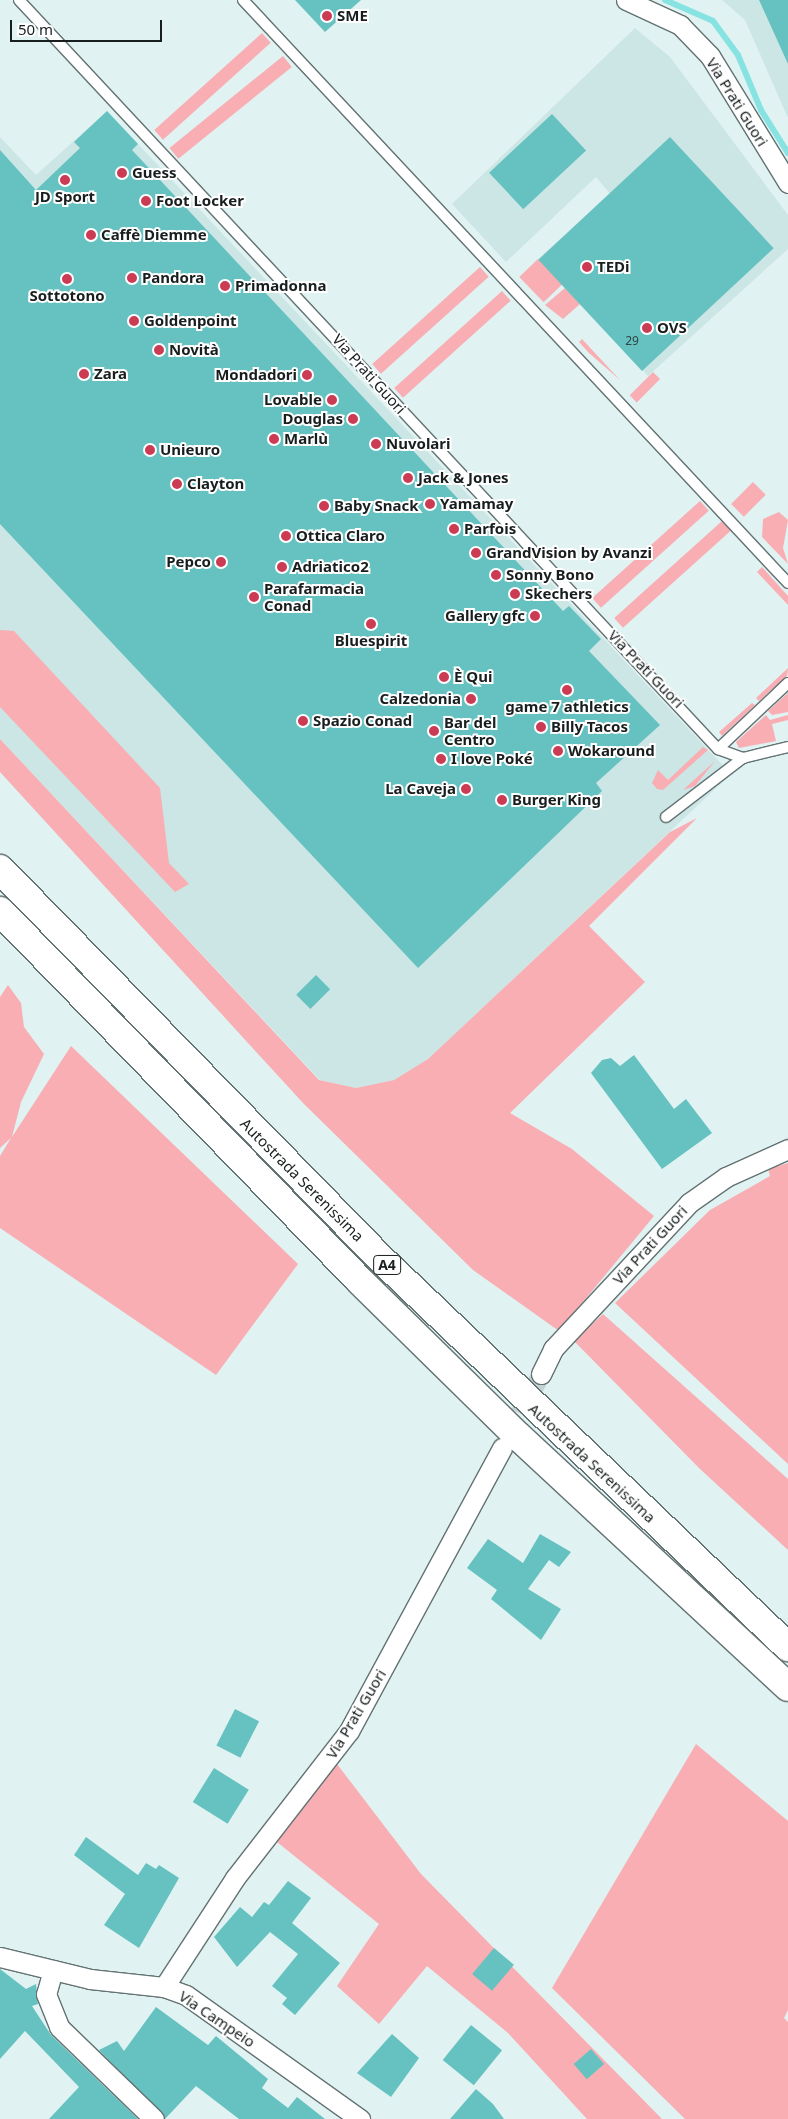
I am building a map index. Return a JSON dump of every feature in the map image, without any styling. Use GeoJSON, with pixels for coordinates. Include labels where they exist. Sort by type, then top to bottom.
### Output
{"type":"FeatureCollection","features":[{"type":"Feature","properties":{"kind":"highway","name":"Autostrada Serenissima"},"geometry":{"type":"LineString","coordinates":[[0,869],[380,1258],[788,1647]]}},
{"type":"Feature","properties":{"kind":"highway","name":"Autostrada Serenissima"},"geometry":{"type":"LineString","coordinates":[[0,911],[206,1127],[361,1282],[519,1437],[788,1687]]}},
{"type":"Feature","properties":{"kind":"street","name":"Via Prati Guori"},"geometry":{"type":"LineString","coordinates":[[626,0],[680,25],[710,56],[788,183]]}},
{"type":"Feature","properties":{"kind":"street","name":"Via Prati Guori"},"geometry":{"type":"LineString","coordinates":[[541,1374],[553,1349],[689,1203],[726,1176],[788,1149]]}},
{"type":"Feature","properties":{"kind":"street","name":"Via Prati Guori"},"geometry":{"type":"LineString","coordinates":[[164,1987],[235,1878],[349,1731],[502,1448]]}},
{"type":"Feature","properties":{"kind":"street","name":"Via Campeio"},"geometry":{"type":"LineString","coordinates":[[0,1957],[53,1970],[164,1987],[186,1995],[360,2119]]}},
{"type":"Feature","properties":{"kind":"street"},"geometry":{"type":"LineString","coordinates":[[53,1970],[46,1994],[59,2027],[154,2119]]}},
{"type":"Feature","properties":{"kind":"lane","name":"Via Prati Guori"},"geometry":{"type":"LineString","coordinates":[[19,0],[718,749],[743,758]]}},
{"type":"Feature","properties":{"kind":"lane"},"geometry":{"type":"LineString","coordinates":[[243,0],[788,583]]}},
{"type":"Feature","properties":{"kind":"lane"},"geometry":{"type":"LineString","coordinates":[[718,749],[788,683]]}},
{"type":"Feature","properties":{"kind":"lane"},"geometry":{"type":"LineString","coordinates":[[666,817],[743,758],[788,747]]}},
{"type":"Feature","properties":{"kind":"shaded area"},"geometry":{"type":"Polygon","coordinates":[[[722,0],[788,0],[788,118],[745,20],[722,0]]]}},
{"type":"Feature","properties":{"kind":"shaded area"},"geometry":{"type":"Polygon","coordinates":[[[635,28],[670,57],[788,215],[788,249],[648,376],[538,259],[610,194],[596,177],[506,262],[452,204],[635,28]]]}},
{"type":"Feature","properties":{"kind":"shaded area"},"geometry":{"type":"Polygon","coordinates":[[[262,33],[271,43],[163,140],[154,130],[262,33]]]}},
{"type":"Feature","properties":{"kind":"shaded area"},"geometry":{"type":"Polygon","coordinates":[[[283,56],[292,67],[178,159],[170,148],[283,56]]]}},
{"type":"Feature","properties":{"kind":"shaded area","name":"Adriatico2"},"geometry":{"type":"Polygon","coordinates":[[[107,111],[731,774],[428,1059],[394,1080],[356,1088],[320,1080],[0,739],[0,137],[36,175],[107,111]]]}},
{"type":"Feature","properties":{"kind":"shaded area"},"geometry":{"type":"Polygon","coordinates":[[[538,259],[562,284],[544,302],[519,277],[538,259]]]}},
{"type":"Feature","properties":{"kind":"shaded area"},"geometry":{"type":"Polygon","coordinates":[[[480,267],[489,277],[381,374],[372,364],[480,267]]]}},
{"type":"Feature","properties":{"kind":"shaded area"},"geometry":{"type":"Polygon","coordinates":[[[565,288],[580,304],[563,319],[545,305],[565,288]]]}},
{"type":"Feature","properties":{"kind":"shaded area"},"geometry":{"type":"Polygon","coordinates":[[[502,291],[511,301],[403,398],[394,388],[502,291]]]}},
{"type":"Feature","properties":{"kind":"shaded area"},"geometry":{"type":"Polygon","coordinates":[[[582,339],[620,380],[589,353],[579,342],[582,339]]]}},
{"type":"Feature","properties":{"kind":"shaded area"},"geometry":{"type":"Polygon","coordinates":[[[653,372],[660,379],[637,402],[630,395],[653,372]]]}},
{"type":"Feature","properties":{"kind":"shaded area"},"geometry":{"type":"Polygon","coordinates":[[[753,482],[766,495],[744,517],[731,504],[753,482]]]}},
{"type":"Feature","properties":{"kind":"shaded area"},"geometry":{"type":"Polygon","coordinates":[[[700,501],[709,511],[601,608],[592,598],[700,501]]]}},
{"type":"Feature","properties":{"kind":"shaded area"},"geometry":{"type":"Polygon","coordinates":[[[779,512],[788,520],[783,548],[788,564],[762,537],[763,519],[779,512]]]}},
{"type":"Feature","properties":{"kind":"shaded area"},"geometry":{"type":"Polygon","coordinates":[[[722,521],[731,531],[623,628],[614,618],[722,521]]]}},
{"type":"Feature","properties":{"kind":"shaded area"},"geometry":{"type":"Polygon","coordinates":[[[762,567],[788,596],[788,605],[757,572],[762,567]]]}},
{"type":"Feature","properties":{"kind":"shaded area"},"geometry":{"type":"Polygon","coordinates":[[[0,630],[14,631],[160,788],[169,863],[189,884],[175,892],[0,707],[0,630]]]}},
{"type":"Feature","properties":{"kind":"shaded area"},"geometry":{"type":"Polygon","coordinates":[[[788,668],[787,676],[759,701],[756,698],[788,668]]]}},
{"type":"Feature","properties":{"kind":"shaded area"},"geometry":{"type":"Polygon","coordinates":[[[788,693],[788,712],[772,715],[768,711],[788,693]]]}},
{"type":"Feature","properties":{"kind":"shaded area"},"geometry":{"type":"Polygon","coordinates":[[[752,703],[755,705],[722,736],[719,732],[752,703]]]}},
{"type":"Feature","properties":{"kind":"shaded area"},"geometry":{"type":"Polygon","coordinates":[[[766,715],[770,720],[788,715],[788,720],[772,724],[776,741],[739,748],[736,742],[766,715]]]}},
{"type":"Feature","properties":{"kind":"shaded area"},"geometry":{"type":"Polygon","coordinates":[[[0,739],[319,1080],[356,1088],[394,1080],[428,1059],[670,832],[697,818],[589,926],[645,982],[510,1113],[572,1149],[654,1216],[559,1331],[473,1270],[303,1103],[0,772],[0,739]]]}},
{"type":"Feature","properties":{"kind":"shaded area"},"geometry":{"type":"Polygon","coordinates":[[[703,747],[708,750],[663,790],[657,789],[652,783],[658,770],[668,780],[703,747]]]}},
{"type":"Feature","properties":{"kind":"shaded area"},"geometry":{"type":"Polygon","coordinates":[[[715,761],[695,786],[683,790],[715,761]]]}},
{"type":"Feature","properties":{"kind":"shaded area"},"geometry":{"type":"Polygon","coordinates":[[[8,985],[21,1003],[24,1027],[44,1054],[21,1102],[12,1137],[71,1046],[298,1264],[216,1375],[0,1228],[0,1156],[11,1138],[0,1148],[0,997],[8,985]]]}},
{"type":"Feature","properties":{"kind":"shaded area"},"geometry":{"type":"Polygon","coordinates":[[[788,1163],[788,1464],[615,1303],[710,1210],[770,1176],[768,1169],[788,1163]]]}},
{"type":"Feature","properties":{"kind":"shaded area"},"geometry":{"type":"Polygon","coordinates":[[[603,1314],[788,1479],[788,1550],[700,1469],[574,1341],[603,1314]]]}},
{"type":"Feature","properties":{"kind":"shaded area"},"geometry":{"type":"Polygon","coordinates":[[[696,1744],[788,1821],[788,2010],[784,2018],[788,2022],[788,2119],[685,2119],[552,1988],[696,1744]]]}},
{"type":"Feature","properties":{"kind":"shaded area"},"geometry":{"type":"Polygon","coordinates":[[[337,1764],[421,1874],[662,2119],[587,2119],[508,2033],[427,1966],[379,2024],[337,1986],[379,1924],[277,1842],[337,1764]]]}},
{"type":"Feature","properties":{"kind":"building","name":"SME"},"geometry":{"type":"Polygon","coordinates":[[[295,0],[361,0],[325,32],[295,0]]]}},
{"type":"Feature","properties":{"kind":"building"},"geometry":{"type":"Polygon","coordinates":[[[759,0],[788,0],[788,64],[759,0]]]}},
{"type":"Feature","properties":{"kind":"building","name":"Adriatico2"},"geometry":{"type":"Polygon","coordinates":[[[107,111],[138,144],[132,150],[563,611],[569,606],[601,639],[589,651],[660,725],[596,783],[602,791],[418,968],[0,524],[0,150],[36,190],[80,148],[74,142],[107,111]]]}},
{"type":"Feature","properties":{"kind":"building"},"geometry":{"type":"Polygon","coordinates":[[[552,114],[586,151],[523,209],[489,173],[552,114]]]}},
{"type":"Feature","properties":{"kind":"building"},"geometry":{"type":"Polygon","coordinates":[[[670,137],[774,248],[642,371],[538,260],[670,137]]]}},
{"type":"Feature","properties":{"kind":"building"},"geometry":{"type":"Polygon","coordinates":[[[316,975],[330,989],[310,1009],[296,995],[316,975]]]}},
{"type":"Feature","properties":{"kind":"building"},"geometry":{"type":"Polygon","coordinates":[[[634,1055],[674,1109],[686,1099],[712,1133],[662,1169],[591,1073],[602,1060],[611,1058],[620,1066],[634,1055]]]}},
{"type":"Feature","properties":{"kind":"building"},"geometry":{"type":"Polygon","coordinates":[[[540,1534],[571,1552],[559,1567],[549,1560],[528,1589],[561,1609],[541,1640],[491,1599],[497,1590],[467,1568],[488,1539],[523,1563],[540,1534]]]}},
{"type":"Feature","properties":{"kind":"building"},"geometry":{"type":"Polygon","coordinates":[[[235,1709],[259,1721],[240,1758],[216,1746],[235,1709]]]}},
{"type":"Feature","properties":{"kind":"building"},"geometry":{"type":"Polygon","coordinates":[[[214,1768],[249,1790],[228,1824],[193,1802],[214,1768]]]}},
{"type":"Feature","properties":{"kind":"building"},"geometry":{"type":"Polygon","coordinates":[[[86,1837],[138,1875],[146,1863],[156,1869],[159,1865],[179,1878],[139,1948],[104,1925],[125,1894],[74,1855],[86,1837]]]}},
{"type":"Feature","properties":{"kind":"building"},"geometry":{"type":"Polygon","coordinates":[[[288,1881],[311,1898],[292,1923],[340,1963],[295,2015],[282,2004],[287,1998],[272,1986],[298,1954],[270,1932],[237,1967],[214,1937],[240,1907],[252,1917],[264,1902],[269,1905],[288,1881]]]}},
{"type":"Feature","properties":{"kind":"building"},"geometry":{"type":"Polygon","coordinates":[[[494,1948],[514,1965],[492,1991],[472,1974],[494,1948]]]}},
{"type":"Feature","properties":{"kind":"building"},"geometry":{"type":"Polygon","coordinates":[[[0,1969],[26,1989],[36,1984],[38,2004],[32,2006],[51,2035],[138,2119],[49,2119],[79,2087],[25,2031],[0,2059],[0,1969]]]}},
{"type":"Feature","properties":{"kind":"building"},"geometry":{"type":"Polygon","coordinates":[[[156,2007],[208,2045],[216,2036],[268,2079],[262,2088],[288,2108],[297,2097],[325,2119],[239,2119],[196,2086],[165,2119],[99,2050],[117,2041],[124,2051],[156,2007]]]}},
{"type":"Feature","properties":{"kind":"building"},"geometry":{"type":"Polygon","coordinates":[[[471,2025],[502,2050],[474,2085],[443,2060],[471,2025]]]}},
{"type":"Feature","properties":{"kind":"building"},"geometry":{"type":"Polygon","coordinates":[[[392,2034],[419,2058],[391,2097],[357,2073],[392,2034]]]}},
{"type":"Feature","properties":{"kind":"building"},"geometry":{"type":"Polygon","coordinates":[[[591,2049],[604,2064],[587,2079],[574,2064],[591,2049]]]}},
{"type":"Feature","properties":{"kind":"building"},"geometry":{"type":"Polygon","coordinates":[[[476,2089],[493,2104],[504,2119],[450,2119],[476,2089]]]}},
{"type":"Feature","properties":{"kind":"waterway"},"geometry":{"type":"LineString","coordinates":[[665,0],[713,21],[738,55],[761,110],[788,153]]}},
{"type":"Feature","properties":{"kind":"tunnel"},"geometry":{"type":"LineString","coordinates":[[507,1438],[541,1374]]}},
{"type":"Feature","properties":{"kind":"place","name":"SME"},"geometry":{"type":"Point","coordinates":[327,16]}},
{"type":"Feature","properties":{"kind":"place","name":"Guess"},"geometry":{"type":"Point","coordinates":[122,173]}},
{"type":"Feature","properties":{"kind":"place","name":"JD Sport"},"geometry":{"type":"Point","coordinates":[65,180]}},
{"type":"Feature","properties":{"kind":"place","name":"Foot Locker"},"geometry":{"type":"Point","coordinates":[146,201]}},
{"type":"Feature","properties":{"kind":"place","name":"Caffè Diemme"},"geometry":{"type":"Point","coordinates":[91,235]}},
{"type":"Feature","properties":{"kind":"place","name":"TEDi"},"geometry":{"type":"Point","coordinates":[587,267]}},
{"type":"Feature","properties":{"kind":"place","name":"Pandora"},"geometry":{"type":"Point","coordinates":[132,278]}},
{"type":"Feature","properties":{"kind":"place","name":"Sottotono"},"geometry":{"type":"Point","coordinates":[67,279]}},
{"type":"Feature","properties":{"kind":"place","name":"Primadonna"},"geometry":{"type":"Point","coordinates":[225,286]}},
{"type":"Feature","properties":{"kind":"place","name":"Goldenpoint"},"geometry":{"type":"Point","coordinates":[134,321]}},
{"type":"Feature","properties":{"kind":"place","name":"OVS"},"geometry":{"type":"Point","coordinates":[647,328]}},
{"type":"Feature","properties":{"kind":"place","name":"Novità"},"geometry":{"type":"Point","coordinates":[159,350]}},
{"type":"Feature","properties":{"kind":"place","name":"Zara"},"geometry":{"type":"Point","coordinates":[84,374]}},
{"type":"Feature","properties":{"kind":"place","name":"Mondadori"},"geometry":{"type":"Point","coordinates":[307,375]}},
{"type":"Feature","properties":{"kind":"place","name":"Lovable"},"geometry":{"type":"Point","coordinates":[332,400]}},
{"type":"Feature","properties":{"kind":"place","name":"Douglas"},"geometry":{"type":"Point","coordinates":[353,419]}},
{"type":"Feature","properties":{"kind":"place","name":"Marlù"},"geometry":{"type":"Point","coordinates":[274,439]}},
{"type":"Feature","properties":{"kind":"place","name":"Nuvolari"},"geometry":{"type":"Point","coordinates":[376,444]}},
{"type":"Feature","properties":{"kind":"place","name":"Unieuro"},"geometry":{"type":"Point","coordinates":[150,450]}},
{"type":"Feature","properties":{"kind":"place","name":"Jack & Jones"},"geometry":{"type":"Point","coordinates":[408,478]}},
{"type":"Feature","properties":{"kind":"place","name":"Clayton"},"geometry":{"type":"Point","coordinates":[177,484]}},
{"type":"Feature","properties":{"kind":"place","name":"Yamamay"},"geometry":{"type":"Point","coordinates":[430,504]}},
{"type":"Feature","properties":{"kind":"place","name":"Baby Snack"},"geometry":{"type":"Point","coordinates":[324,506]}},
{"type":"Feature","properties":{"kind":"place","name":"Parfois"},"geometry":{"type":"Point","coordinates":[454,529]}},
{"type":"Feature","properties":{"kind":"place","name":"Ottica Claro"},"geometry":{"type":"Point","coordinates":[286,536]}},
{"type":"Feature","properties":{"kind":"place","name":"GrandVision by Avanzi"},"geometry":{"type":"Point","coordinates":[476,553]}},
{"type":"Feature","properties":{"kind":"place","name":"Pepco"},"geometry":{"type":"Point","coordinates":[221,562]}},
{"type":"Feature","properties":{"kind":"place","name":"Adriatico2"},"geometry":{"type":"Point","coordinates":[282,567]}},
{"type":"Feature","properties":{"kind":"place","name":"Sonny Bono"},"geometry":{"type":"Point","coordinates":[496,575]}},
{"type":"Feature","properties":{"kind":"place","name":"Skechers"},"geometry":{"type":"Point","coordinates":[515,594]}},
{"type":"Feature","properties":{"kind":"place","name":"Parafarmacia Conad"},"geometry":{"type":"Point","coordinates":[254,597]}},
{"type":"Feature","properties":{"kind":"place","name":"Gallery gfc"},"geometry":{"type":"Point","coordinates":[535,616]}},
{"type":"Feature","properties":{"kind":"place","name":"Bluespirit"},"geometry":{"type":"Point","coordinates":[371,624]}},
{"type":"Feature","properties":{"kind":"place","name":"È Qui"},"geometry":{"type":"Point","coordinates":[444,677]}},
{"type":"Feature","properties":{"kind":"place","name":"game 7 athletics"},"geometry":{"type":"Point","coordinates":[567,690]}},
{"type":"Feature","properties":{"kind":"place","name":"Calzedonia"},"geometry":{"type":"Point","coordinates":[471,699]}},
{"type":"Feature","properties":{"kind":"place","name":"Spazio Conad"},"geometry":{"type":"Point","coordinates":[303,721]}},
{"type":"Feature","properties":{"kind":"place","name":"Billy Tacos"},"geometry":{"type":"Point","coordinates":[541,727]}},
{"type":"Feature","properties":{"kind":"place","name":"Bar del Centro"},"geometry":{"type":"Point","coordinates":[434,731]}},
{"type":"Feature","properties":{"kind":"place","name":"Wokaround"},"geometry":{"type":"Point","coordinates":[558,751]}},
{"type":"Feature","properties":{"kind":"place","name":"I love Poké"},"geometry":{"type":"Point","coordinates":[441,759]}},
{"type":"Feature","properties":{"kind":"place","name":"La Caveja"},"geometry":{"type":"Point","coordinates":[466,789]}},
{"type":"Feature","properties":{"kind":"place","name":"Burger King"},"geometry":{"type":"Point","coordinates":[502,800]}}]}
